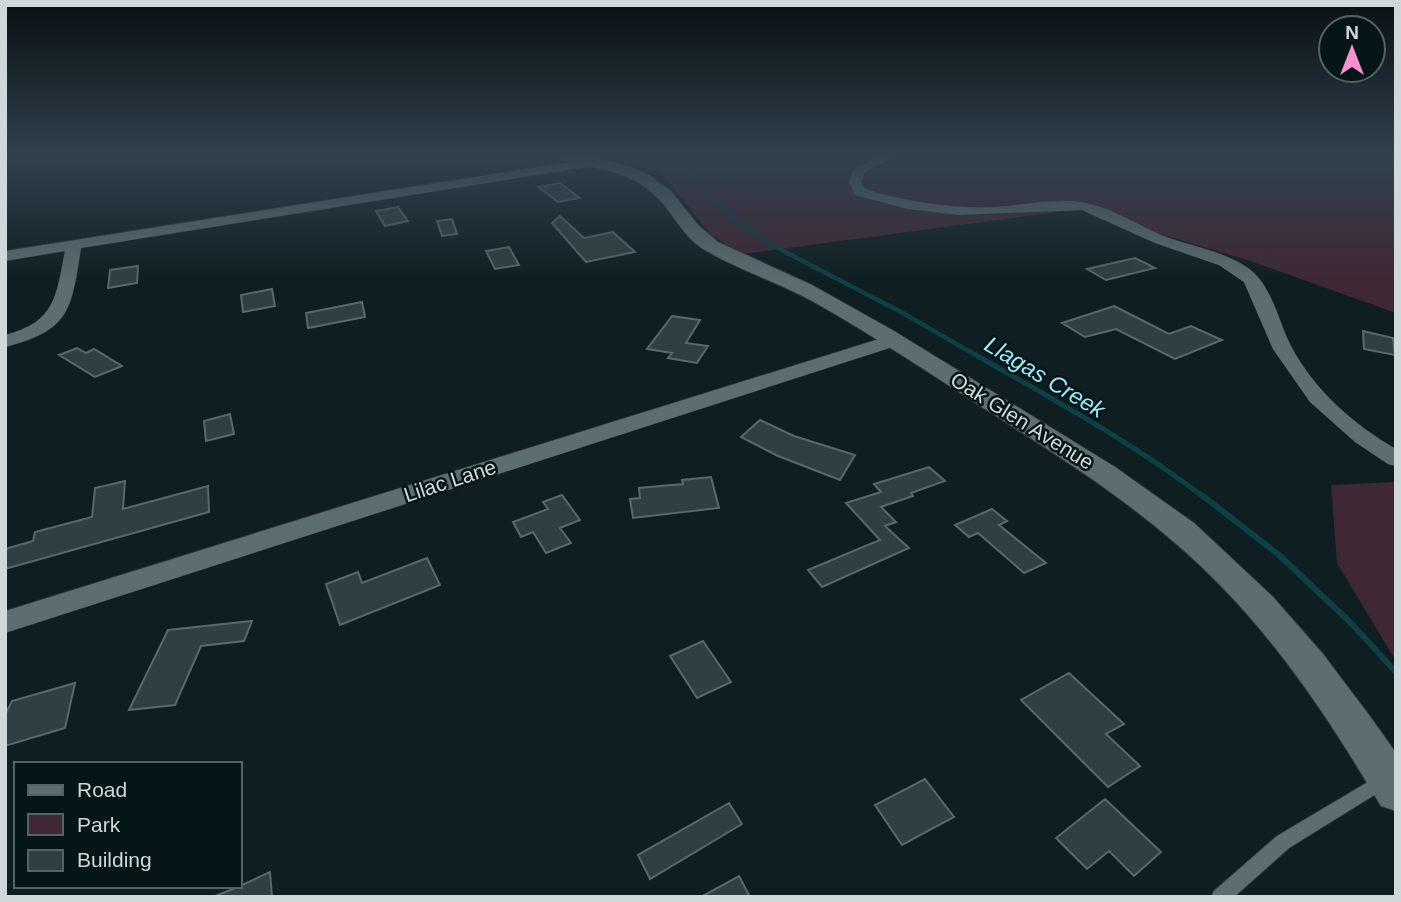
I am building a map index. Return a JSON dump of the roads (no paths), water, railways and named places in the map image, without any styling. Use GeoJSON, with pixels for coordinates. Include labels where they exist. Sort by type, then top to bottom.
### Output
{"type":"FeatureCollection","features":[{"type":"Feature","properties":{"kind":"street"},"geometry":{"type":"LineString","coordinates":[[5,256],[362,199]]}},
{"type":"Feature","properties":{"kind":"street","name":"Oak Glen Avenue"},"geometry":{"type":"LineString","coordinates":[[669,199],[697,237],[814,294],[895,340],[1088,462],[1141,499],[1207,552],[1257,603],[1327,687],[1392,785]]}},
{"type":"Feature","properties":{"kind":"street"},"geometry":{"type":"LineString","coordinates":[[879,199],[936,208],[989,211],[1072,205],[1095,208],[1130,227],[1246,274],[1267,309],[1284,350],[1320,400],[1364,442],[1396,459]]}},
{"type":"Feature","properties":{"kind":"street"},"geometry":{"type":"LineString","coordinates":[[5,341],[38,332],[49,326],[62,305],[74,245]]}},
{"type":"Feature","properties":{"kind":"street","name":"Lilac Lane"},"geometry":{"type":"LineString","coordinates":[[5,622],[895,340]]}},
{"type":"Feature","properties":{"kind":"lane"},"geometry":{"type":"LineString","coordinates":[[1220,897],[1283,842],[1392,785]]}},
{"type":"Feature","properties":{"kind":"waterway","name":"Llagas Creek"},"geometry":{"type":"LineString","coordinates":[[716,199],[735,219],[771,244]]}},
{"type":"Feature","properties":{"kind":"waterway","name":"Llagas Creek"},"geometry":{"type":"LineString","coordinates":[[771,244],[901,312],[979,357]]}},
{"type":"Feature","properties":{"kind":"waterway","name":"Llagas Creek"},"geometry":{"type":"LineString","coordinates":[[976,355],[1121,440],[1205,498]]}},
{"type":"Feature","properties":{"kind":"waterway","name":"Llagas Creek"},"geometry":{"type":"LineString","coordinates":[[1203,496],[1279,555],[1351,623],[1396,672]]}}]}
